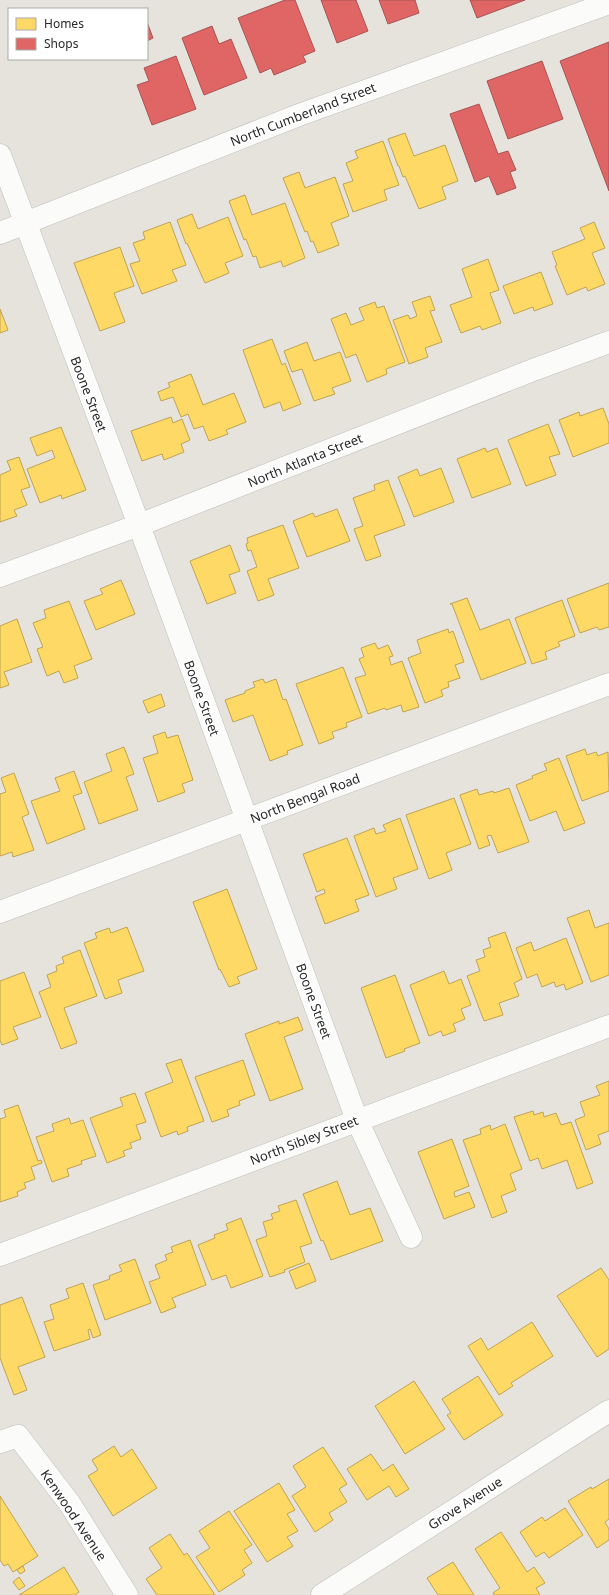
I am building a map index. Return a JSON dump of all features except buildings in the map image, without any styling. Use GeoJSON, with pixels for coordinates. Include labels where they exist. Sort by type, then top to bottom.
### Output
{"type":"FeatureCollection","features":[{"type":"Feature","properties":{"kind":"street","name":"North Cumberland Street"},"geometry":{"type":"LineString","coordinates":[[0,233],[26,224],[299,114],[609,3]]}},
{"type":"Feature","properties":{"kind":"street","name":"Boone Street"},"geometry":{"type":"LineString","coordinates":[[0,155],[139,525],[357,1120],[411,1237]]}},
{"type":"Feature","properties":{"kind":"street","name":"North Atlanta Street"},"geometry":{"type":"LineString","coordinates":[[0,576],[139,525],[533,370],[609,342]]}},
{"type":"Feature","properties":{"kind":"street","name":"North Bengal Road"},"geometry":{"type":"LineString","coordinates":[[0,912],[609,684]]}},
{"type":"Feature","properties":{"kind":"street","name":"North Sibley Street"},"geometry":{"type":"LineString","coordinates":[[0,1255],[609,1026]]}},
{"type":"Feature","properties":{"kind":"street","name":"Grove Avenue"},"geometry":{"type":"LineString","coordinates":[[322,1595],[609,1411]]}},
{"type":"Feature","properties":{"kind":"street","name":"Kenwood Avenue"},"geometry":{"type":"LineString","coordinates":[[9,1439],[70,1504],[127,1595]]}}]}
